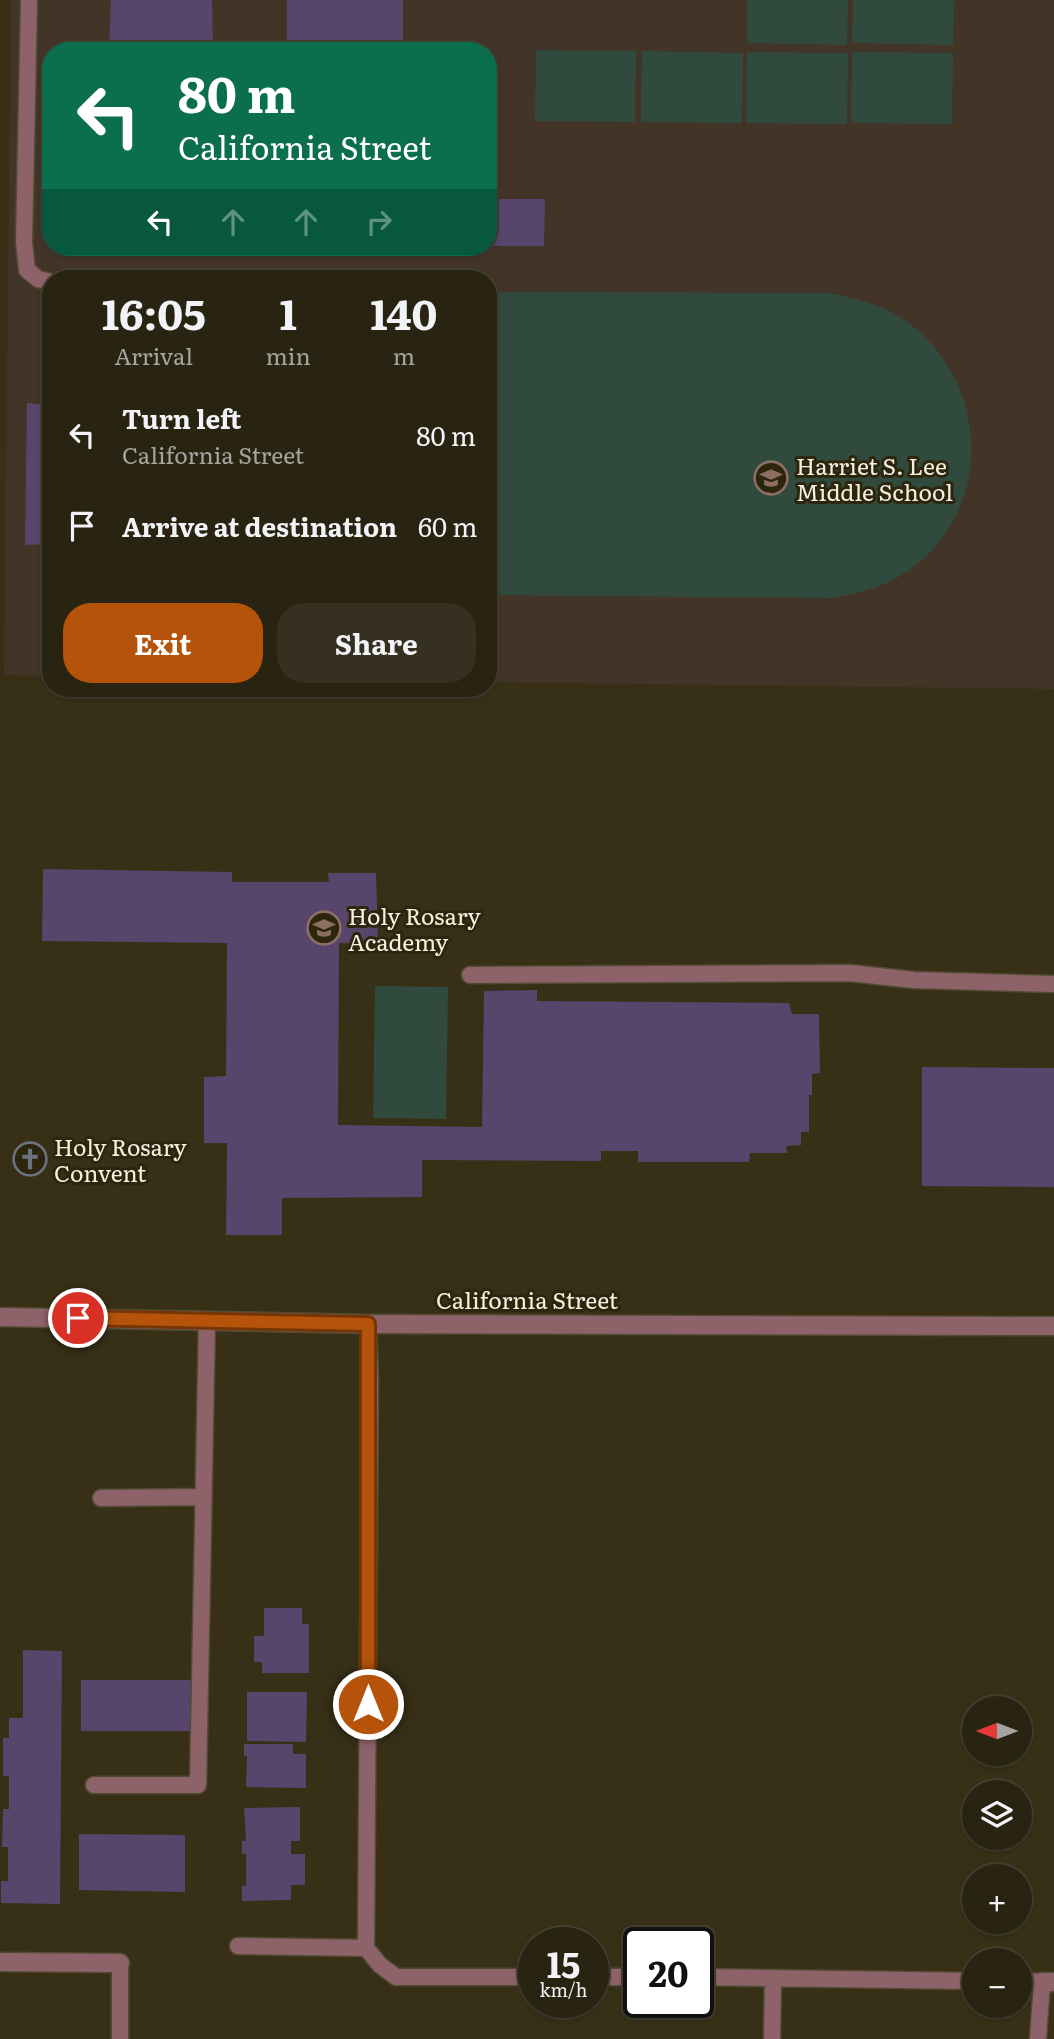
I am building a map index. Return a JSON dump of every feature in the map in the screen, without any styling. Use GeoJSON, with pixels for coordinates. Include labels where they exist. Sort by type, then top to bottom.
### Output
{"type":"FeatureCollection","features":[{"type":"Feature","properties":{"kind":"street","name":"California Street"},"geometry":{"type":"LineString","coordinates":[[0,1317],[368,1324],[1054,1326]]}},
{"type":"Feature","properties":{"kind":"street"},"geometry":{"type":"LineString","coordinates":[[0,1962],[120,1963]]}},
{"type":"Feature","properties":{"kind":"lane"},"geometry":{"type":"LineString","coordinates":[[29,0],[24,242],[27,270],[42,280]]}},
{"type":"Feature","properties":{"kind":"lane"},"geometry":{"type":"LineString","coordinates":[[470,975],[850,973],[914,980],[1054,984]]}},
{"type":"Feature","properties":{"kind":"lane"},"geometry":{"type":"LineString","coordinates":[[94,1785],[198,1786],[207,1320]]}},
{"type":"Feature","properties":{"kind":"lane"},"geometry":{"type":"LineString","coordinates":[[368,1324],[370,1393],[366,1948],[380,1965],[396,1977],[518,1977]]}},
{"type":"Feature","properties":{"kind":"lane"},"geometry":{"type":"LineString","coordinates":[[101,1498],[203,1497]]}},
{"type":"Feature","properties":{"kind":"lane"},"geometry":{"type":"LineString","coordinates":[[237,1946],[366,1948]]}},
{"type":"Feature","properties":{"kind":"lane"},"geometry":{"type":"LineString","coordinates":[[120,1963],[120,2039]]}},
{"type":"Feature","properties":{"kind":"lane"},"geometry":{"type":"LineString","coordinates":[[714,1977],[962,1981]]}},
{"type":"Feature","properties":{"kind":"lane"},"geometry":{"type":"LineString","coordinates":[[772,2039],[773,1978]]}},
{"type":"Feature","properties":{"kind":"lane"},"geometry":{"type":"LineString","coordinates":[[1038,2039],[1048,1982]]}},
{"type":"Feature","properties":{"kind":"shaded area","name":"Harriet S. Lee Middle School"},"geometry":{"type":"Polygon","coordinates":[[[11,0],[1054,0],[1054,689],[497,682],[497,270],[42,270],[42,676],[4,675],[11,0]]]}},
{"type":"Feature","properties":{"kind":"green space"},"geometry":{"type":"Polygon","coordinates":[[[747,0],[848,0],[847,45],[747,43],[747,0]]]}},
{"type":"Feature","properties":{"kind":"green space"},"geometry":{"type":"Polygon","coordinates":[[[853,0],[954,0],[953,45],[852,43],[853,0]]]}},
{"type":"Feature","properties":{"kind":"green space"},"geometry":{"type":"Polygon","coordinates":[[[536,50],[636,51],[635,122],[535,121],[536,50]]]}},
{"type":"Feature","properties":{"kind":"green space"},"geometry":{"type":"Polygon","coordinates":[[[642,51],[743,53],[742,123],[641,122],[642,51]]]}},
{"type":"Feature","properties":{"kind":"green space"},"geometry":{"type":"Polygon","coordinates":[[[747,52],[848,53],[847,124],[746,123],[747,52]]]}},
{"type":"Feature","properties":{"kind":"green space"},"geometry":{"type":"Polygon","coordinates":[[[852,52],[953,53],[952,124],[851,123],[852,52]]]}},
{"type":"Feature","properties":{"kind":"green space"},"geometry":{"type":"Polygon","coordinates":[[[497,292],[828,293],[885,309],[915,328],[942,357],[960,390],[970,426],[971,462],[963,498],[947,531],[922,560],[882,585],[833,598],[497,595],[497,292]]]}},
{"type":"Feature","properties":{"kind":"green space"},"geometry":{"type":"Polygon","coordinates":[[[375,986],[448,987],[446,1119],[373,1118],[375,986]]]}},
{"type":"Feature","properties":{"kind":"building"},"geometry":{"type":"Polygon","coordinates":[[[111,0],[212,0],[213,42],[109,42],[111,0]]]}},
{"type":"Feature","properties":{"kind":"building"},"geometry":{"type":"Polygon","coordinates":[[[287,0],[403,0],[403,42],[287,42],[287,0]]]}},
{"type":"Feature","properties":{"kind":"building"},"geometry":{"type":"Polygon","coordinates":[[[497,199],[545,199],[544,246],[497,246],[497,199]]]}},
{"type":"Feature","properties":{"kind":"building"},"geometry":{"type":"Polygon","coordinates":[[[27,403],[42,404],[42,544],[25,545],[27,403]]]}},
{"type":"Feature","properties":{"kind":"building"},"geometry":{"type":"Polygon","coordinates":[[[43,869],[232,872],[232,882],[329,882],[328,873],[376,873],[378,944],[339,943],[338,1125],[482,1127],[484,991],[537,990],[537,1001],[789,1003],[792,1014],[819,1014],[820,1073],[812,1074],[809,1132],[801,1132],[801,1145],[786,1146],[787,1153],[750,1153],[749,1162],[638,1162],[638,1151],[601,1151],[601,1161],[422,1160],[422,1197],[282,1198],[282,1235],[226,1235],[227,1143],[204,1143],[204,1077],[226,1076],[227,943],[42,941],[43,869]]]}},
{"type":"Feature","properties":{"kind":"building"},"geometry":{"type":"Polygon","coordinates":[[[922,1067],[1054,1068],[1054,1187],[922,1186],[922,1067]]]}},
{"type":"Feature","properties":{"kind":"building"},"geometry":{"type":"Polygon","coordinates":[[[264,1608],[302,1608],[302,1624],[309,1624],[309,1673],[262,1673],[262,1662],[254,1662],[254,1636],[264,1636],[264,1608]]]}},
{"type":"Feature","properties":{"kind":"building"},"geometry":{"type":"Polygon","coordinates":[[[23,1650],[62,1651],[60,1904],[1,1903],[1,1881],[8,1881],[8,1847],[2,1847],[3,1809],[9,1809],[9,1776],[3,1776],[3,1738],[9,1738],[9,1718],[23,1718],[23,1650]]]}},
{"type":"Feature","properties":{"kind":"building"},"geometry":{"type":"Polygon","coordinates":[[[81,1680],[193,1680],[192,1731],[81,1731],[81,1680]]]}},
{"type":"Feature","properties":{"kind":"building"},"geometry":{"type":"Polygon","coordinates":[[[247,1692],[307,1692],[306,1742],[247,1741],[247,1692]]]}},
{"type":"Feature","properties":{"kind":"building"},"geometry":{"type":"Polygon","coordinates":[[[244,1744],[293,1744],[293,1754],[306,1754],[306,1788],[246,1787],[247,1756],[244,1756],[244,1744]]]}},
{"type":"Feature","properties":{"kind":"building"},"geometry":{"type":"Polygon","coordinates":[[[300,1807],[300,1841],[291,1841],[291,1854],[305,1854],[305,1885],[291,1885],[291,1900],[242,1901],[242,1886],[246,1886],[246,1854],[242,1854],[242,1841],[246,1841],[244,1808],[300,1807]]]}},
{"type":"Feature","properties":{"kind":"building"},"geometry":{"type":"Polygon","coordinates":[[[79,1834],[185,1835],[185,1892],[79,1890],[79,1834]]]}},
{"type":"Feature","properties":{"kind":"place","name":"Harriet S. Lee Middle School"},"geometry":{"type":"Point","coordinates":[771,478]}},
{"type":"Feature","properties":{"kind":"place","name":"Holy Rosary Academy"},"geometry":{"type":"Point","coordinates":[324,928]}},
{"type":"Feature","properties":{"kind":"place","name":"Holy Rosary Convent"},"geometry":{"type":"Point","coordinates":[30,1159]}},
{"type":"Feature","properties":{"kind":"route"},"geometry":{"type":"LineString","coordinates":[[78,1318],[368,1324],[368,1704]]}}]}
